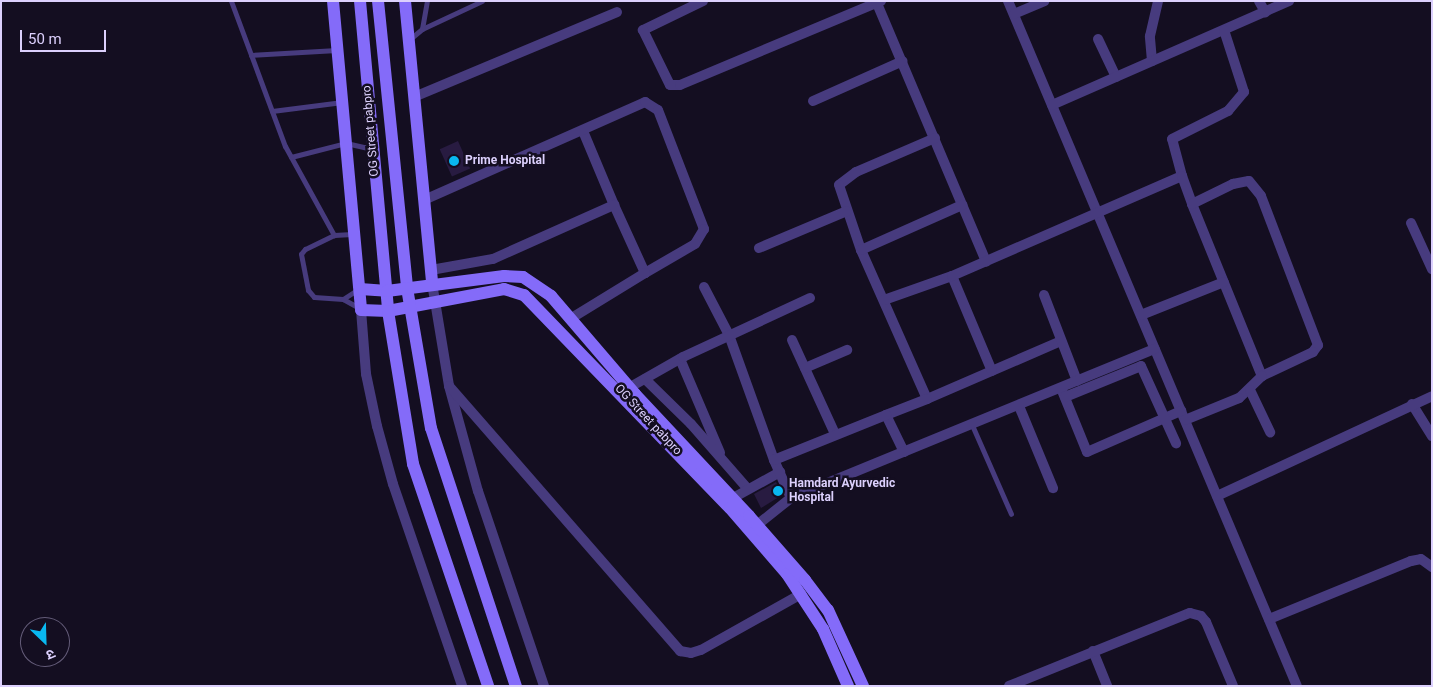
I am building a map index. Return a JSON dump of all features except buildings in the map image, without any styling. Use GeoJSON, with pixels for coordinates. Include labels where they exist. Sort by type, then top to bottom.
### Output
{"type":"FeatureCollection","features":[{"type":"Feature","properties":{"kind":"street"},"geometry":{"type":"LineString","coordinates":[[333,1],[353,234],[360,289],[366,374],[377,426],[393,484],[462,686]]}},
{"type":"Feature","properties":{"kind":"street","name":"OG Street pabpro"},"geometry":{"type":"LineString","coordinates":[[360,1],[388,312],[504,289],[524,295],[625,390],[733,498],[757,525],[828,610],[863,686]]}},
{"type":"Feature","properties":{"kind":"street","name":"OG Street pabpro"},"geometry":{"type":"LineString","coordinates":[[378,1],[407,288]]}},
{"type":"Feature","properties":{"kind":"street"},"geometry":{"type":"LineString","coordinates":[[405,1],[431,277],[449,386],[478,491],[544,686]]}},
{"type":"Feature","properties":{"kind":"street"},"geometry":{"type":"LineString","coordinates":[[703,1],[686,5],[644,30],[670,85],[680,85],[878,2],[986,262]]}},
{"type":"Feature","properties":{"kind":"street"},"geometry":{"type":"LineString","coordinates":[[1008,1],[1297,686]]}},
{"type":"Feature","properties":{"kind":"street"},"geometry":{"type":"LineString","coordinates":[[1014,14],[1044,1]]}},
{"type":"Feature","properties":{"kind":"street"},"geometry":{"type":"LineString","coordinates":[[1152,61],[1150,36],[1158,1]]}},
{"type":"Feature","properties":{"kind":"street"},"geometry":{"type":"LineString","coordinates":[[1259,1],[1265,12]]}},
{"type":"Feature","properties":{"kind":"street"},"geometry":{"type":"LineString","coordinates":[[1052,105],[1289,1]]}},
{"type":"Feature","properties":{"kind":"street"},"geometry":{"type":"LineString","coordinates":[[414,97],[617,12]]}},
{"type":"Feature","properties":{"kind":"street"},"geometry":{"type":"LineString","coordinates":[[1224,30],[1244,92],[1228,111],[1172,140],[1192,204],[1262,376]]}},
{"type":"Feature","properties":{"kind":"street"},"geometry":{"type":"LineString","coordinates":[[1098,39],[1116,77]]}},
{"type":"Feature","properties":{"kind":"street"},"geometry":{"type":"LineString","coordinates":[[813,100],[903,61]]}},
{"type":"Feature","properties":{"kind":"street"},"geometry":{"type":"LineString","coordinates":[[424,200],[583,131],[637,104],[645,102],[658,110],[704,229],[695,244],[570,319]]}},
{"type":"Feature","properties":{"kind":"street"},"geometry":{"type":"LineString","coordinates":[[583,131],[645,273]]}},
{"type":"Feature","properties":{"kind":"street"},"geometry":{"type":"LineString","coordinates":[[927,399],[861,250],[839,186],[844,179],[935,138]]}},
{"type":"Feature","properties":{"kind":"street"},"geometry":{"type":"LineString","coordinates":[[884,300],[986,262],[1182,176]]}},
{"type":"Feature","properties":{"kind":"street"},"geometry":{"type":"LineString","coordinates":[[1063,393],[1087,452],[1165,418],[1183,416],[1250,390],[1262,376],[1313,352],[1318,345],[1261,196],[1254,184],[1244,180],[1192,204]]}},
{"type":"Feature","properties":{"kind":"street"},"geometry":{"type":"LineString","coordinates":[[431,277],[492,259],[614,205]]}},
{"type":"Feature","properties":{"kind":"street"},"geometry":{"type":"LineString","coordinates":[[861,250],[962,205]]}},
{"type":"Feature","properties":{"kind":"street"},"geometry":{"type":"LineString","coordinates":[[759,248],[847,211]]}},
{"type":"Feature","properties":{"kind":"street"},"geometry":{"type":"LineString","coordinates":[[1411,223],[1432,269]]}},
{"type":"Feature","properties":{"kind":"street","name":"OG Street pabpro"},"geometry":{"type":"LineString","coordinates":[[387,291],[407,288],[431,277],[504,276],[523,277],[551,296],[625,390],[730,508],[801,594],[823,629],[848,686]]}},
{"type":"Feature","properties":{"kind":"street"},"geometry":{"type":"LineString","coordinates":[[952,276],[992,370]]}},
{"type":"Feature","properties":{"kind":"street"},"geometry":{"type":"LineString","coordinates":[[1141,315],[1224,282]]}},
{"type":"Feature","properties":{"kind":"street"},"geometry":{"type":"LineString","coordinates":[[704,287],[729,335],[774,460],[791,498]]}},
{"type":"Feature","properties":{"kind":"street"},"geometry":{"type":"LineString","coordinates":[[407,288],[431,428],[516,686]]}},
{"type":"Feature","properties":{"kind":"street"},"geometry":{"type":"LineString","coordinates":[[360,289],[387,291]]}},
{"type":"Feature","properties":{"kind":"street"},"geometry":{"type":"LineString","coordinates":[[1044,295],[1077,381]]}},
{"type":"Feature","properties":{"kind":"street"},"geometry":{"type":"LineString","coordinates":[[625,390],[680,358],[810,298]]}},
{"type":"Feature","properties":{"kind":"street"},"geometry":{"type":"LineString","coordinates":[[361,310],[388,312],[413,464],[488,686]]}},
{"type":"Feature","properties":{"kind":"street"},"geometry":{"type":"LineString","coordinates":[[792,340],[835,434]]}},
{"type":"Feature","properties":{"kind":"street"},"geometry":{"type":"LineString","coordinates":[[774,460],[835,434],[927,399],[1062,341]]}},
{"type":"Feature","properties":{"kind":"street"},"geometry":{"type":"LineString","coordinates":[[1063,393],[1077,381],[1155,349]]}},
{"type":"Feature","properties":{"kind":"street"},"geometry":{"type":"LineString","coordinates":[[805,368],[847,350]]}},
{"type":"Feature","properties":{"kind":"street"},"geometry":{"type":"LineString","coordinates":[[680,358],[723,461]]}},
{"type":"Feature","properties":{"kind":"street"},"geometry":{"type":"LineString","coordinates":[[757,525],[791,498],[1019,406],[1141,366],[1176,443]]}},
{"type":"Feature","properties":{"kind":"street"},"geometry":{"type":"LineString","coordinates":[[645,379],[748,489]]}},
{"type":"Feature","properties":{"kind":"street"},"geometry":{"type":"LineString","coordinates":[[449,386],[680,651],[691,653],[701,650],[801,594]]}},
{"type":"Feature","properties":{"kind":"street"},"geometry":{"type":"LineString","coordinates":[[1250,390],[1270,432]]}},
{"type":"Feature","properties":{"kind":"street"},"geometry":{"type":"LineString","coordinates":[[1217,496],[1432,396]]}},
{"type":"Feature","properties":{"kind":"street"},"geometry":{"type":"LineString","coordinates":[[1412,404],[1432,436]]}},
{"type":"Feature","properties":{"kind":"street"},"geometry":{"type":"LineString","coordinates":[[1019,406],[1053,488]]}},
{"type":"Feature","properties":{"kind":"street"},"geometry":{"type":"LineString","coordinates":[[886,415],[904,452]]}},
{"type":"Feature","properties":{"kind":"street"},"geometry":{"type":"LineString","coordinates":[[733,498],[780,472]]}},
{"type":"Feature","properties":{"kind":"street"},"geometry":{"type":"LineString","coordinates":[[1269,620],[1411,561],[1421,559],[1432,567]]}},
{"type":"Feature","properties":{"kind":"street"},"geometry":{"type":"LineString","coordinates":[[1009,686],[1190,613],[1201,616],[1206,622],[1233,686]]}},
{"type":"Feature","properties":{"kind":"street"},"geometry":{"type":"LineString","coordinates":[[1093,651],[1107,686]]}},
{"type":"Feature","properties":{"kind":"lane"},"geometry":{"type":"LineString","coordinates":[[231,1],[291,157],[334,235]]}},
{"type":"Feature","properties":{"kind":"lane"},"geometry":{"type":"LineString","coordinates":[[422,29],[427,1]]}},
{"type":"Feature","properties":{"kind":"lane"},"geometry":{"type":"LineString","coordinates":[[409,40],[422,29],[482,1]]}},
{"type":"Feature","properties":{"kind":"lane"},"geometry":{"type":"LineString","coordinates":[[251,55],[338,50]]}},
{"type":"Feature","properties":{"kind":"lane"},"geometry":{"type":"LineString","coordinates":[[272,111],[342,102]]}},
{"type":"Feature","properties":{"kind":"lane"},"geometry":{"type":"LineString","coordinates":[[291,157],[346,143],[373,149]]}},
{"type":"Feature","properties":{"kind":"lane"},"geometry":{"type":"LineString","coordinates":[[353,234],[334,235],[303,251],[305,279],[308,290],[314,296],[343,299],[361,310]]}},
{"type":"Feature","properties":{"kind":"lane"},"geometry":{"type":"LineString","coordinates":[[343,299],[360,289]]}},
{"type":"Feature","properties":{"kind":"lane"},"geometry":{"type":"LineString","coordinates":[[972,425],[1011,514]]}},
{"type":"Feature","properties":{"kind":"place","name":"Prime Hospital"},"geometry":{"type":"Point","coordinates":[454,161]}},
{"type":"Feature","properties":{"kind":"place","name":"Hamdard Ayurvedic Hospital"},"geometry":{"type":"Point","coordinates":[778,491]}}]}
